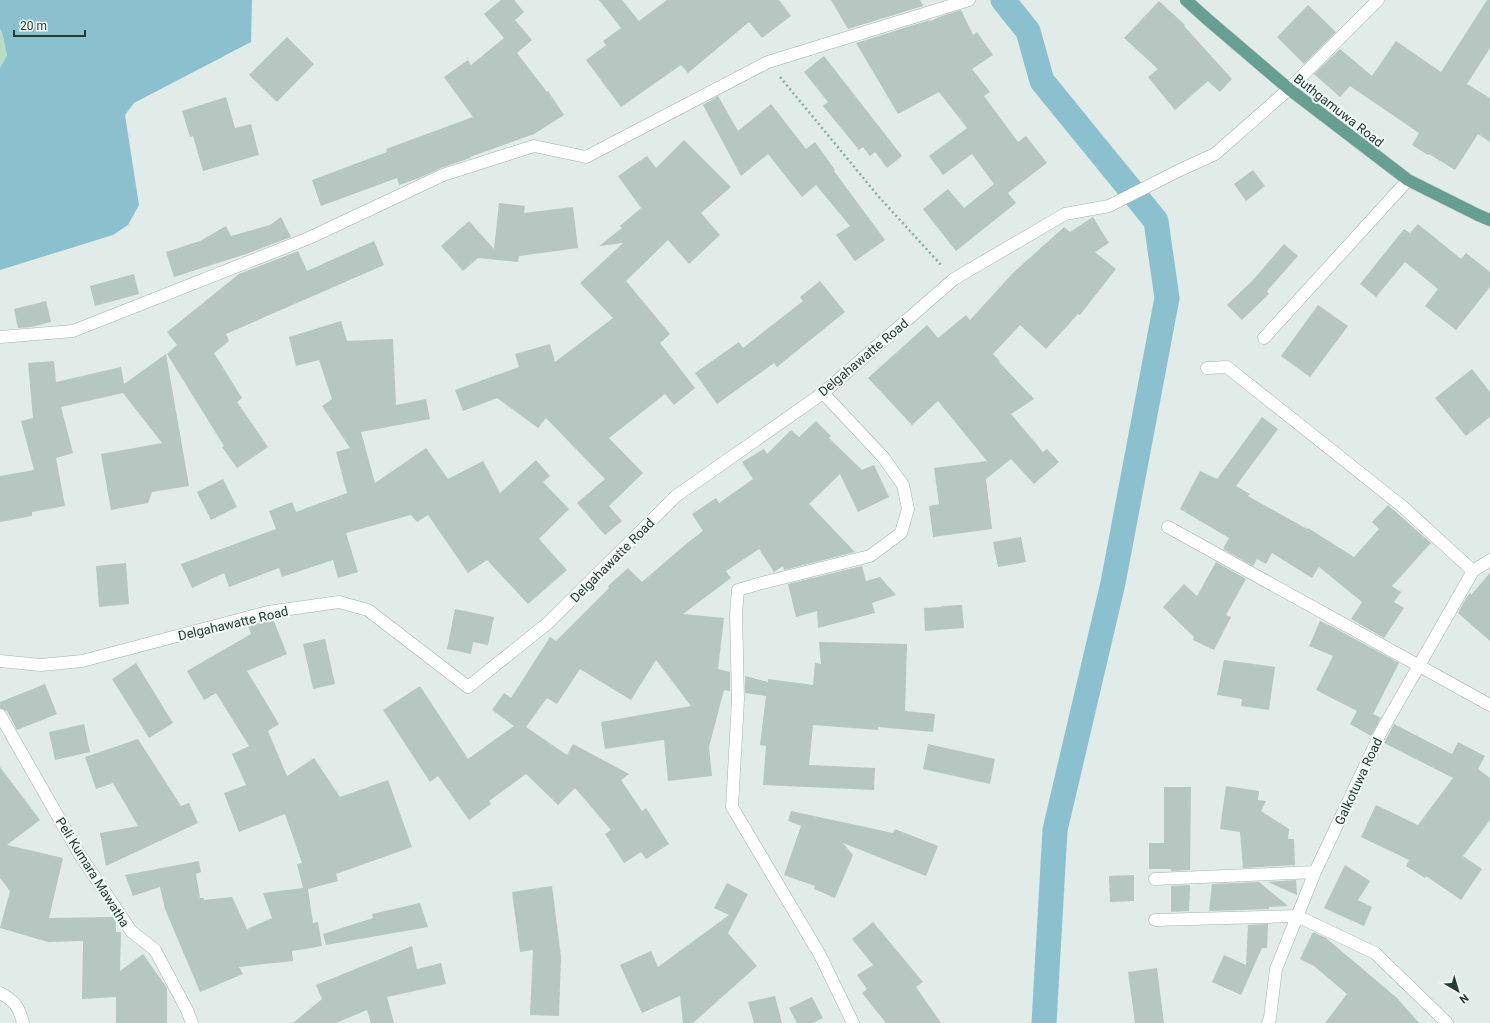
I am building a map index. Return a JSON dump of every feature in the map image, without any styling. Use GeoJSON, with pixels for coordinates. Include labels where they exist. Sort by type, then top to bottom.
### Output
{"type":"FeatureCollection","features":[{"type":"Feature","properties":{"kind":"main road","name":"Buthgamuwa Road"},"geometry":{"type":"LineString","coordinates":[[1186,0],[1289,89],[1408,180],[1490,220]]}},
{"type":"Feature","properties":{"kind":"street","name":"Delgahawatte Road"},"geometry":{"type":"LineString","coordinates":[[0,660],[41,665],[82,661],[268,612],[339,602],[368,610],[468,687],[548,623],[676,496],[823,393],[954,279],[1065,214],[1109,206],[1215,154],[1289,89],[1378,0]]}},
{"type":"Feature","properties":{"kind":"street"},"geometry":{"type":"LineString","coordinates":[[0,337],[72,331],[310,238],[443,175],[534,146],[586,157],[768,62],[966,1]]}},
{"type":"Feature","properties":{"kind":"street"},"geometry":{"type":"LineString","coordinates":[[1264,338],[1408,180]]}},
{"type":"Feature","properties":{"kind":"street"},"geometry":{"type":"LineString","coordinates":[[1207,368],[1227,367],[1403,507],[1473,571]]}},
{"type":"Feature","properties":{"kind":"street"},"geometry":{"type":"LineString","coordinates":[[823,393],[883,457],[902,485],[908,509],[901,534],[870,556],[738,590],[736,614],[738,700],[732,807],[820,955],[853,1023]]}},
{"type":"Feature","properties":{"kind":"street"},"geometry":{"type":"LineString","coordinates":[[1168,527],[1490,705]]}},
{"type":"Feature","properties":{"kind":"street","name":"Galkotuwa Road"},"geometry":{"type":"LineString","coordinates":[[1268,1023],[1270,1018],[1276,969],[1315,872],[1382,732],[1473,571],[1490,560]]}},
{"type":"Feature","properties":{"kind":"street","name":"Peli Kumara Mawatha"},"geometry":{"type":"LineString","coordinates":[[0,715],[80,855],[131,931],[155,950],[187,1010],[192,1023]]}},
{"type":"Feature","properties":{"kind":"street"},"geometry":{"type":"LineString","coordinates":[[1155,878],[1315,872]]}},
{"type":"Feature","properties":{"kind":"street"},"geometry":{"type":"LineString","coordinates":[[1155,920],[1297,916],[1375,953],[1447,1023]]}},
{"type":"Feature","properties":{"kind":"street"},"geometry":{"type":"LineString","coordinates":[[0,993],[9,997],[19,1008],[23,1023]]}},
{"type":"Feature","properties":{"kind":"path"},"geometry":{"type":"LineString","coordinates":[[768,62],[879,197],[954,279]]}},
{"type":"Feature","properties":{"kind":"green space"},"geometry":{"type":"Polygon","coordinates":[[[0,29],[7,55],[0,68],[0,29]]]}},
{"type":"Feature","properties":{"kind":"water"},"geometry":{"type":"Polygon","coordinates":[[[0,0],[252,0],[251,42],[134,103],[125,115],[139,205],[128,225],[113,235],[0,270],[0,68],[7,55],[0,29],[0,0]]]}},
{"type":"Feature","properties":{"kind":"building"},"geometry":{"type":"Polygon","coordinates":[[[501,0],[514,0],[524,12],[515,20],[532,40],[517,53],[547,92],[548,91],[564,115],[534,134],[441,168],[419,178],[399,185],[397,178],[321,206],[312,180],[387,152],[386,149],[473,117],[444,77],[468,60],[471,65],[504,38],[484,14],[501,0]]]}},
{"type":"Feature","properties":{"kind":"building"},"geometry":{"type":"Polygon","coordinates":[[[599,0],[622,0],[639,21],[667,0],[779,0],[791,16],[762,38],[749,22],[688,73],[681,65],[621,107],[586,60],[606,45],[603,41],[621,28],[599,0]]]}},
{"type":"Feature","properties":{"kind":"building"},"geometry":{"type":"Polygon","coordinates":[[[831,0],[920,0],[923,6],[848,29],[831,0]]]}},
{"type":"Feature","properties":{"kind":"building"},"geometry":{"type":"Polygon","coordinates":[[[1487,0],[1490,0],[1490,48],[1467,84],[1490,98],[1490,142],[1478,134],[1455,170],[1412,145],[1419,133],[1350,86],[1340,97],[1314,74],[1340,49],[1372,76],[1396,41],[1441,72],[1487,0]]]}},
{"type":"Feature","properties":{"kind":"building"},"geometry":{"type":"Polygon","coordinates":[[[1159,1],[1185,25],[1184,26],[1232,79],[1220,92],[1208,81],[1175,110],[1148,77],[1158,69],[1124,38],[1159,1]]]}},
{"type":"Feature","properties":{"kind":"building"},"geometry":{"type":"Polygon","coordinates":[[[1308,5],[1336,32],[1304,64],[1277,37],[1308,5]]]}},
{"type":"Feature","properties":{"kind":"building"},"geometry":{"type":"Polygon","coordinates":[[[961,10],[973,35],[977,32],[993,55],[972,69],[990,92],[984,96],[1018,142],[1026,136],[1047,163],[1008,193],[1016,203],[956,251],[923,209],[948,189],[964,208],[994,184],[972,154],[943,175],[929,156],[967,128],[939,92],[898,114],[856,43],[930,20],[931,21],[961,10]]]}},
{"type":"Feature","properties":{"kind":"building"},"geometry":{"type":"Polygon","coordinates":[[[287,37],[314,64],[277,102],[249,75],[287,37]]]}},
{"type":"Feature","properties":{"kind":"building"},"geometry":{"type":"Polygon","coordinates":[[[824,56],[902,156],[887,168],[875,152],[870,156],[863,147],[859,150],[823,106],[828,102],[804,72],[824,56]]]}},
{"type":"Feature","properties":{"kind":"building"},"geometry":{"type":"Polygon","coordinates":[[[718,96],[738,131],[771,104],[806,149],[815,142],[835,170],[834,171],[885,240],[855,261],[836,235],[850,226],[816,185],[802,197],[768,154],[741,176],[703,105],[718,96]]]}},
{"type":"Feature","properties":{"kind":"building"},"geometry":{"type":"Polygon","coordinates":[[[226,97],[235,128],[251,124],[259,155],[203,171],[193,136],[190,137],[182,111],[226,97]]]}},
{"type":"Feature","properties":{"kind":"building"},"geometry":{"type":"Polygon","coordinates":[[[684,140],[731,187],[701,213],[720,235],[689,264],[668,240],[626,281],[670,334],[660,343],[695,388],[674,405],[665,394],[609,438],[643,473],[609,506],[622,521],[605,535],[577,503],[605,479],[546,418],[538,428],[497,398],[463,411],[455,390],[519,367],[515,354],[550,344],[555,362],[613,318],[580,283],[623,243],[599,246],[622,228],[620,226],[641,208],[618,176],[647,156],[656,168],[684,140]]]}},
{"type":"Feature","properties":{"kind":"building"},"geometry":{"type":"Polygon","coordinates":[[[1253,170],[1265,186],[1246,201],[1234,184],[1253,170]]]}},
{"type":"Feature","properties":{"kind":"building"},"geometry":{"type":"Polygon","coordinates":[[[499,203],[525,206],[524,213],[573,207],[578,248],[519,256],[518,262],[478,258],[463,271],[441,246],[469,221],[494,249],[499,203]]]}},
{"type":"Feature","properties":{"kind":"building"},"geometry":{"type":"Polygon","coordinates":[[[281,217],[291,237],[249,253],[174,277],[166,252],[200,241],[226,226],[231,236],[270,225],[281,217]]]}},
{"type":"Feature","properties":{"kind":"building"},"geometry":{"type":"Polygon","coordinates":[[[1093,217],[1109,243],[1095,252],[1116,269],[1080,315],[1078,314],[1046,349],[1020,325],[993,354],[1034,399],[1011,414],[1043,452],[1047,449],[1059,462],[1034,484],[1011,459],[986,479],[992,529],[933,537],[929,506],[939,504],[934,468],[987,461],[938,401],[912,425],[868,378],[927,325],[938,338],[966,315],[970,320],[1013,273],[1064,227],[1070,232],[1093,217]]]}},
{"type":"Feature","properties":{"kind":"building"},"geometry":{"type":"Polygon","coordinates":[[[1418,224],[1461,259],[1466,253],[1490,272],[1490,287],[1456,330],[1425,306],[1438,289],[1405,262],[1376,297],[1360,284],[1404,229],[1410,233],[1418,224]]]}},
{"type":"Feature","properties":{"kind":"building"},"geometry":{"type":"Polygon","coordinates":[[[374,241],[384,265],[226,334],[229,341],[214,353],[242,398],[237,402],[268,447],[237,468],[222,447],[224,446],[167,354],[177,345],[167,332],[239,274],[298,251],[307,271],[374,241]]]}},
{"type":"Feature","properties":{"kind":"building"},"geometry":{"type":"Polygon","coordinates":[[[1284,244],[1298,256],[1267,291],[1269,294],[1242,320],[1227,305],[1253,280],[1284,244]]]}},
{"type":"Feature","properties":{"kind":"building"},"geometry":{"type":"Polygon","coordinates":[[[134,274],[139,294],[95,306],[90,286],[134,274]]]}},
{"type":"Feature","properties":{"kind":"building"},"geometry":{"type":"Polygon","coordinates":[[[820,281],[845,312],[777,367],[774,363],[717,404],[695,373],[739,342],[743,348],[803,301],[800,297],[820,281]]]}},
{"type":"Feature","properties":{"kind":"building"},"geometry":{"type":"Polygon","coordinates":[[[46,301],[51,322],[31,327],[18,328],[14,309],[46,301]]]}},
{"type":"Feature","properties":{"kind":"building"},"geometry":{"type":"Polygon","coordinates":[[[1318,305],[1348,326],[1310,377],[1281,356],[1318,305]]]}},
{"type":"Feature","properties":{"kind":"building"},"geometry":{"type":"Polygon","coordinates":[[[341,321],[347,341],[393,339],[396,405],[426,399],[430,419],[361,432],[375,483],[426,448],[448,479],[483,461],[500,493],[536,460],[550,476],[543,482],[569,509],[539,539],[567,570],[528,604],[487,560],[468,573],[428,515],[417,522],[411,515],[346,533],[358,572],[338,578],[333,560],[282,577],[279,568],[229,587],[224,573],[192,588],[181,564],[276,529],[269,511],[292,502],[296,512],[347,493],[336,452],[350,448],[322,406],[332,399],[319,360],[296,366],[289,337],[341,321]]]}},
{"type":"Feature","properties":{"kind":"building"},"geometry":{"type":"Polygon","coordinates":[[[166,354],[189,486],[152,492],[148,503],[111,510],[101,454],[162,443],[123,393],[61,407],[73,453],[56,458],[65,506],[32,512],[32,516],[0,522],[0,476],[34,470],[21,421],[33,418],[28,363],[54,361],[56,382],[121,367],[124,384],[166,354]]]}},
{"type":"Feature","properties":{"kind":"building"},"geometry":{"type":"Polygon","coordinates":[[[1472,369],[1490,392],[1490,417],[1466,436],[1435,398],[1472,369]]]}},
{"type":"Feature","properties":{"kind":"building"},"geometry":{"type":"Polygon","coordinates":[[[1262,417],[1278,429],[1236,486],[1250,494],[1248,496],[1307,529],[1308,528],[1354,557],[1379,529],[1372,522],[1388,505],[1431,543],[1392,586],[1401,592],[1394,602],[1404,608],[1384,638],[1351,619],[1362,602],[1319,567],[1312,578],[1272,553],[1266,564],[1257,559],[1253,566],[1223,549],[1229,538],[1180,509],[1200,471],[1217,479],[1262,417]]]}},
{"type":"Feature","properties":{"kind":"building"},"geometry":{"type":"Polygon","coordinates":[[[816,421],[831,436],[829,438],[862,470],[874,465],[889,497],[858,512],[840,474],[809,504],[855,552],[784,570],[783,566],[774,572],[759,549],[726,571],[731,578],[683,614],[724,618],[718,669],[730,672],[730,691],[724,690],[709,747],[712,776],[668,781],[664,740],[605,749],[601,722],[691,706],[656,660],[631,700],[580,669],[557,704],[547,698],[526,727],[567,755],[573,744],[629,774],[621,780],[642,811],[646,808],[669,844],[646,859],[641,852],[624,863],[605,834],[611,830],[575,788],[558,805],[526,774],[489,801],[491,804],[469,820],[438,776],[430,782],[383,710],[420,686],[468,759],[514,726],[492,710],[504,693],[511,698],[550,637],[556,641],[609,588],[608,586],[628,568],[642,582],[703,531],[692,514],[716,498],[719,503],[753,479],[742,462],[764,449],[767,454],[791,430],[799,437],[816,421]]]}},
{"type":"Feature","properties":{"kind":"building"},"geometry":{"type":"Polygon","coordinates":[[[223,479],[237,507],[211,520],[197,492],[223,479]]]}},
{"type":"Feature","properties":{"kind":"building"},"geometry":{"type":"Polygon","coordinates":[[[1021,537],[1026,562],[998,567],[993,542],[1021,537]]]}},
{"type":"Feature","properties":{"kind":"building"},"geometry":{"type":"Polygon","coordinates":[[[1216,562],[1246,579],[1226,615],[1231,617],[1214,650],[1193,640],[1194,637],[1163,607],[1184,584],[1197,596],[1216,562]]]}},
{"type":"Feature","properties":{"kind":"building"},"geometry":{"type":"Polygon","coordinates":[[[126,563],[129,604],[99,607],[96,566],[126,563]]]}},
{"type":"Feature","properties":{"kind":"building"},"geometry":{"type":"Polygon","coordinates":[[[862,566],[866,581],[880,577],[896,595],[872,603],[875,613],[818,628],[817,611],[796,617],[788,584],[862,566]]]}},
{"type":"Feature","properties":{"kind":"building"},"geometry":{"type":"Polygon","coordinates":[[[1490,573],[1490,641],[1458,613],[1470,593],[1471,595],[1490,573]]]}},
{"type":"Feature","properties":{"kind":"building"},"geometry":{"type":"Polygon","coordinates":[[[962,605],[964,628],[925,631],[924,608],[941,607],[942,609],[941,606],[962,605]]]}},
{"type":"Feature","properties":{"kind":"building"},"geometry":{"type":"Polygon","coordinates":[[[455,609],[494,617],[488,645],[473,642],[471,654],[447,649],[455,609]]]}},
{"type":"Feature","properties":{"kind":"building"},"geometry":{"type":"Polygon","coordinates":[[[273,619],[287,654],[247,671],[279,724],[268,731],[287,776],[314,758],[340,797],[388,780],[412,847],[336,874],[338,881],[308,889],[313,923],[318,922],[322,946],[292,951],[293,961],[239,967],[243,974],[200,992],[165,909],[160,887],[133,896],[125,875],[199,861],[201,872],[196,874],[200,898],[204,898],[204,900],[232,897],[247,929],[272,918],[263,893],[303,888],[297,864],[302,863],[285,814],[239,832],[224,793],[246,785],[232,754],[249,746],[216,693],[204,700],[187,671],[251,634],[248,626],[273,619]]]}},
{"type":"Feature","properties":{"kind":"building"},"geometry":{"type":"Polygon","coordinates":[[[1320,621],[1399,663],[1373,714],[1381,718],[1371,736],[1350,724],[1357,711],[1316,690],[1333,656],[1309,646],[1320,621]]]}},
{"type":"Feature","properties":{"kind":"building"},"geometry":{"type":"Polygon","coordinates":[[[325,639],[335,684],[313,689],[303,644],[325,639]]]}},
{"type":"Feature","properties":{"kind":"building"},"geometry":{"type":"Polygon","coordinates":[[[819,642],[907,644],[905,711],[935,714],[933,732],[878,727],[878,730],[813,725],[809,765],[875,768],[874,790],[763,785],[766,746],[760,745],[766,696],[745,693],[745,676],[768,682],[768,679],[813,685],[815,663],[821,664],[819,642]]]}},
{"type":"Feature","properties":{"kind":"building"},"geometry":{"type":"Polygon","coordinates":[[[1224,660],[1275,667],[1269,710],[1241,706],[1242,699],[1217,695],[1224,660]]]}},
{"type":"Feature","properties":{"kind":"building"},"geometry":{"type":"Polygon","coordinates":[[[136,663],[173,723],[149,738],[112,679],[136,663]]]}},
{"type":"Feature","properties":{"kind":"building"},"geometry":{"type":"Polygon","coordinates":[[[45,684],[57,714],[17,730],[7,711],[0,708],[0,702],[45,684]]]}},
{"type":"Feature","properties":{"kind":"building"},"geometry":{"type":"Polygon","coordinates":[[[84,724],[90,752],[55,760],[49,732],[84,724]]]}},
{"type":"Feature","properties":{"kind":"building"},"geometry":{"type":"Polygon","coordinates":[[[1394,724],[1452,754],[1458,742],[1485,756],[1478,769],[1490,778],[1490,820],[1463,856],[1482,869],[1461,900],[1426,876],[1425,878],[1406,866],[1409,860],[1361,837],[1376,805],[1418,825],[1453,778],[1384,743],[1394,724]]]}},
{"type":"Feature","properties":{"kind":"building"},"geometry":{"type":"Polygon","coordinates":[[[138,739],[181,806],[189,803],[198,823],[106,866],[100,833],[138,826],[113,783],[96,789],[85,757],[138,739]]]}},
{"type":"Feature","properties":{"kind":"building"},"geometry":{"type":"Polygon","coordinates":[[[928,744],[995,759],[990,784],[923,769],[928,744]]]}},
{"type":"Feature","properties":{"kind":"building"},"geometry":{"type":"Polygon","coordinates":[[[0,767],[40,820],[7,845],[63,858],[49,918],[113,917],[116,923],[116,932],[121,932],[120,971],[143,954],[167,988],[167,1023],[116,1023],[116,997],[82,999],[83,941],[48,942],[0,928],[10,891],[0,878],[0,767]]]}},
{"type":"Feature","properties":{"kind":"building"},"geometry":{"type":"Polygon","coordinates":[[[1226,786],[1259,791],[1258,800],[1266,801],[1261,811],[1289,829],[1288,839],[1294,839],[1295,865],[1243,868],[1240,832],[1220,829],[1226,786]]]}},
{"type":"Feature","properties":{"kind":"building"},"geometry":{"type":"Polygon","coordinates":[[[1164,787],[1191,787],[1190,870],[1171,871],[1171,869],[1149,869],[1149,843],[1164,843],[1164,787]]]}},
{"type":"Feature","properties":{"kind":"building"},"geometry":{"type":"Polygon","coordinates":[[[791,811],[893,833],[895,829],[938,846],[926,876],[843,843],[853,855],[835,898],[814,889],[815,886],[784,875],[801,826],[788,821],[791,811]]]}},
{"type":"Feature","properties":{"kind":"building"},"geometry":{"type":"Polygon","coordinates":[[[1345,865],[1370,881],[1358,900],[1372,907],[1364,926],[1324,908],[1345,865]]]}},
{"type":"Feature","properties":{"kind":"building"},"geometry":{"type":"Polygon","coordinates":[[[1134,875],[1134,901],[1110,902],[1109,876],[1134,875]]]}},
{"type":"Feature","properties":{"kind":"building"},"geometry":{"type":"Polygon","coordinates":[[[1296,880],[1297,895],[1268,882],[1296,880]]]}},
{"type":"Feature","properties":{"kind":"building"},"geometry":{"type":"Polygon","coordinates":[[[1259,882],[1288,906],[1269,907],[1269,909],[1209,911],[1212,884],[1259,882]]]}},
{"type":"Feature","properties":{"kind":"building"},"geometry":{"type":"Polygon","coordinates":[[[727,883],[748,894],[728,933],[757,966],[693,1023],[683,1023],[680,996],[642,1013],[620,965],[651,951],[658,967],[729,915],[714,908],[727,883]]]}},
{"type":"Feature","properties":{"kind":"building"},"geometry":{"type":"Polygon","coordinates":[[[1190,885],[1189,911],[1171,912],[1171,886],[1190,885]]]}},
{"type":"Feature","properties":{"kind":"building"},"geometry":{"type":"Polygon","coordinates":[[[552,886],[561,957],[559,1016],[530,1015],[533,950],[520,952],[512,892],[552,886]]]}},
{"type":"Feature","properties":{"kind":"building"},"geometry":{"type":"Polygon","coordinates":[[[420,903],[428,927],[326,945],[323,934],[373,918],[372,914],[420,903]]]}},
{"type":"Feature","properties":{"kind":"building"},"geometry":{"type":"Polygon","coordinates":[[[873,922],[923,982],[916,987],[941,1023],[886,1023],[862,993],[867,989],[857,975],[873,965],[852,939],[873,922]]]}},
{"type":"Feature","properties":{"kind":"building"},"geometry":{"type":"Polygon","coordinates":[[[1268,924],[1267,948],[1262,948],[1241,995],[1212,982],[1224,955],[1246,965],[1248,925],[1268,924]]]}},
{"type":"Feature","properties":{"kind":"building"},"geometry":{"type":"Polygon","coordinates":[[[1313,932],[1326,938],[1397,998],[1419,1023],[1325,1023],[1347,994],[1314,966],[1300,959],[1313,932]]]}},
{"type":"Feature","properties":{"kind":"building"},"geometry":{"type":"Polygon","coordinates":[[[412,946],[417,969],[441,963],[446,984],[387,997],[394,1023],[371,1023],[367,1010],[336,1023],[293,1023],[322,999],[316,985],[412,946]]]}},
{"type":"Feature","properties":{"kind":"building"},"geometry":{"type":"Polygon","coordinates":[[[1157,968],[1164,1023],[1135,1023],[1128,972],[1157,968]]]}},
{"type":"Feature","properties":{"kind":"building"},"geometry":{"type":"Polygon","coordinates":[[[775,996],[782,1023],[754,1023],[748,1002],[775,996]]]}},
{"type":"Feature","properties":{"kind":"building"},"geometry":{"type":"Polygon","coordinates":[[[812,997],[823,1018],[813,1023],[797,1023],[789,1008],[812,997]]]}},
{"type":"Feature","properties":{"kind":"waterway"},"geometry":{"type":"LineString","coordinates":[[1003,0],[1028,31],[1042,81],[1156,221],[1167,298],[1113,583],[1055,830],[1044,1023]]}}]}
